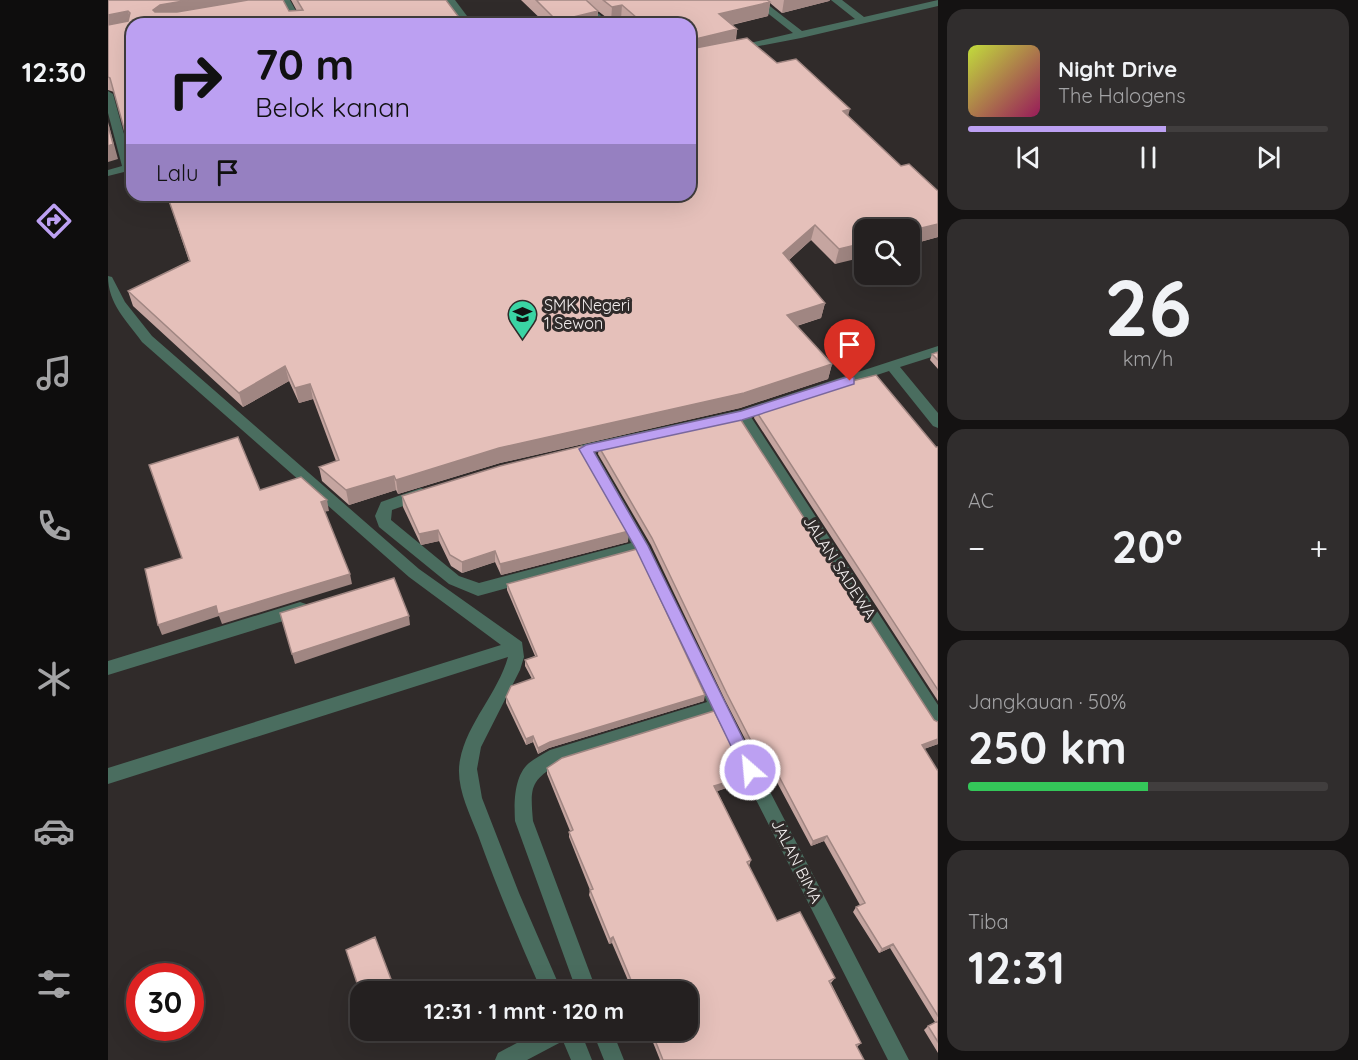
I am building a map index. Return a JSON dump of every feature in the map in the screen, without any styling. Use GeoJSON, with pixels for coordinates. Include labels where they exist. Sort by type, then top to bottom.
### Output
{"type":"FeatureCollection","features":[{"type":"Feature","properties":{"kind":"street"},"geometry":{"type":"LineString","coordinates":[[450,0],[464,18]]}},
{"type":"Feature","properties":{"kind":"street"},"geometry":{"type":"LineString","coordinates":[[576,0],[598,18]]}},
{"type":"Feature","properties":{"kind":"street"},"geometry":{"type":"LineString","coordinates":[[756,0],[801,35]]}},
{"type":"Feature","properties":{"kind":"street"},"geometry":{"type":"LineString","coordinates":[[836,0],[863,21]]}},
{"type":"Feature","properties":{"kind":"street"},"geometry":{"type":"LineString","coordinates":[[282,2],[294,18]]}},
{"type":"Feature","properties":{"kind":"street"},"geometry":{"type":"LineString","coordinates":[[723,52],[938,3]]}},
{"type":"Feature","properties":{"kind":"street"},"geometry":{"type":"LineString","coordinates":[[108,94],[126,155]]}},
{"type":"Feature","properties":{"kind":"street"},"geometry":{"type":"LineString","coordinates":[[108,173],[126,169]]}},
{"type":"Feature","properties":{"kind":"street"},"geometry":{"type":"LineString","coordinates":[[108,280],[120,303],[147,339],[414,573],[516,647],[518,655],[482,727],[469,760],[473,797],[504,884],[547,981]]}},
{"type":"Feature","properties":{"kind":"street"},"geometry":{"type":"LineString","coordinates":[[742,415],[893,367],[938,350]]}},
{"type":"Feature","properties":{"kind":"street"},"geometry":{"type":"LineString","coordinates":[[893,367],[938,423]]}},
{"type":"Feature","properties":{"kind":"street","name":"JALAN BIMA"},"geometry":{"type":"LineString","coordinates":[[742,415],[587,449],[641,546],[717,706],[899,1060]]}},
{"type":"Feature","properties":{"kind":"street","name":"JALAN SADEWA"},"geometry":{"type":"LineString","coordinates":[[742,415],[938,720]]}},
{"type":"Feature","properties":{"kind":"street"},"geometry":{"type":"LineString","coordinates":[[438,489],[386,506],[382,516],[390,530],[454,580],[467,587],[478,590],[495,586],[641,546]]}},
{"type":"Feature","properties":{"kind":"street"},"geometry":{"type":"LineString","coordinates":[[392,580],[414,573]]}},
{"type":"Feature","properties":{"kind":"street"},"geometry":{"type":"LineString","coordinates":[[108,668],[312,605]]}},
{"type":"Feature","properties":{"kind":"street"},"geometry":{"type":"LineString","coordinates":[[108,776],[516,647]]}},
{"type":"Feature","properties":{"kind":"street"},"geometry":{"type":"LineString","coordinates":[[583,981],[524,822],[522,794],[534,769],[556,756],[717,706]]}},
{"type":"Feature","properties":{"kind":"street"},"geometry":{"type":"LineString","coordinates":[[505,1060],[542,1041]]}},
{"type":"Feature","properties":{"kind":"street"},"geometry":{"type":"LineString","coordinates":[[574,1041],[582,1060]]}},
{"type":"Feature","properties":{"kind":"street"},"geometry":{"type":"LineString","coordinates":[[606,1041],[614,1060]]}},
{"type":"Feature","properties":{"kind":"building"},"geometry":{"type":"Polygon","coordinates":[[[108,0],[189,0],[160,5],[153,10],[155,12],[177,12],[248,0],[283,0],[289,11],[303,10],[297,0],[446,0],[460,18],[129,18],[128,11],[108,15],[108,0]]]}},
{"type":"Feature","properties":{"kind":"building"},"geometry":{"type":"Polygon","coordinates":[[[536,0],[586,0],[598,11],[569,18],[554,18],[536,0]]]}},
{"type":"Feature","properties":{"kind":"building"},"geometry":{"type":"Polygon","coordinates":[[[603,0],[767,0],[770,2],[719,14],[737,29],[696,39],[696,18],[637,18],[622,5],[612,7],[603,0]]]}},
{"type":"Feature","properties":{"kind":"building"},"geometry":{"type":"Polygon","coordinates":[[[126,21],[126,136],[108,77],[108,25],[126,21]]]}},
{"type":"Feature","properties":{"kind":"building"},"geometry":{"type":"Polygon","coordinates":[[[747,38],[777,63],[796,59],[850,109],[843,111],[901,166],[909,164],[938,191],[938,224],[920,228],[920,219],[854,219],[854,245],[839,249],[815,225],[783,253],[825,303],[787,315],[832,364],[744,393],[499,448],[396,480],[394,476],[346,490],[319,467],[339,460],[310,384],[295,388],[285,366],[239,393],[128,291],[190,261],[169,201],[696,201],[696,48],[747,38]]]}},
{"type":"Feature","properties":{"kind":"building"},"geometry":{"type":"Polygon","coordinates":[[[108,125],[113,144],[108,146],[108,125]]]}},
{"type":"Feature","properties":{"kind":"building"},"geometry":{"type":"Polygon","coordinates":[[[938,352],[938,360],[932,354],[938,352]]]}},
{"type":"Feature","properties":{"kind":"building"},"geometry":{"type":"Polygon","coordinates":[[[876,375],[938,447],[938,690],[756,411],[876,375]]]}},
{"type":"Feature","properties":{"kind":"building"},"geometry":{"type":"Polygon","coordinates":[[[739,417],[934,720],[938,722],[938,739],[922,745],[938,771],[938,1016],[893,944],[882,949],[856,907],[865,903],[827,836],[813,841],[774,767],[766,770],[652,538],[599,447],[739,417]]]}},
{"type":"Feature","properties":{"kind":"building"},"geometry":{"type":"Polygon","coordinates":[[[238,437],[260,490],[301,477],[327,500],[321,502],[350,574],[218,614],[216,606],[158,625],[145,569],[182,558],[149,465],[238,437]]]}},
{"type":"Feature","properties":{"kind":"building"},"geometry":{"type":"Polygon","coordinates":[[[582,446],[629,531],[500,564],[495,551],[462,562],[450,555],[438,530],[419,534],[402,496],[500,466],[582,446]]]}},
{"type":"Feature","properties":{"kind":"building"},"geometry":{"type":"Polygon","coordinates":[[[637,549],[705,695],[550,742],[538,748],[533,736],[526,739],[506,697],[511,686],[534,678],[525,660],[537,656],[507,584],[637,549]]]}},
{"type":"Feature","properties":{"kind":"building"},"geometry":{"type":"Polygon","coordinates":[[[394,578],[409,616],[292,654],[280,613],[394,578]]]}},
{"type":"Feature","properties":{"kind":"building"},"geometry":{"type":"Polygon","coordinates":[[[714,711],[747,776],[714,786],[751,860],[747,862],[777,921],[800,912],[835,978],[829,981],[861,1043],[856,1045],[864,1060],[663,1060],[655,1041],[698,1041],[698,981],[631,981],[613,937],[610,939],[590,890],[593,889],[569,832],[573,830],[547,768],[562,758],[714,711]]]}},
{"type":"Feature","properties":{"kind":"building"},"geometry":{"type":"Polygon","coordinates":[[[375,937],[392,981],[356,981],[346,950],[375,937]]]}},
{"type":"Feature","properties":{"kind":"building"},"geometry":{"type":"Polygon","coordinates":[[[938,1021],[938,1042],[928,1026],[938,1021]]]}},
{"type":"Feature","properties":{"kind":"place","name":"SMK Negeri 1 Sewon"},"geometry":{"type":"Point","coordinates":[523,340]}},
{"type":"Feature","properties":{"kind":"route"},"geometry":{"type":"LineString","coordinates":[[750,770],[641,546],[586,449],[742,415],[850,381]]}}]}
